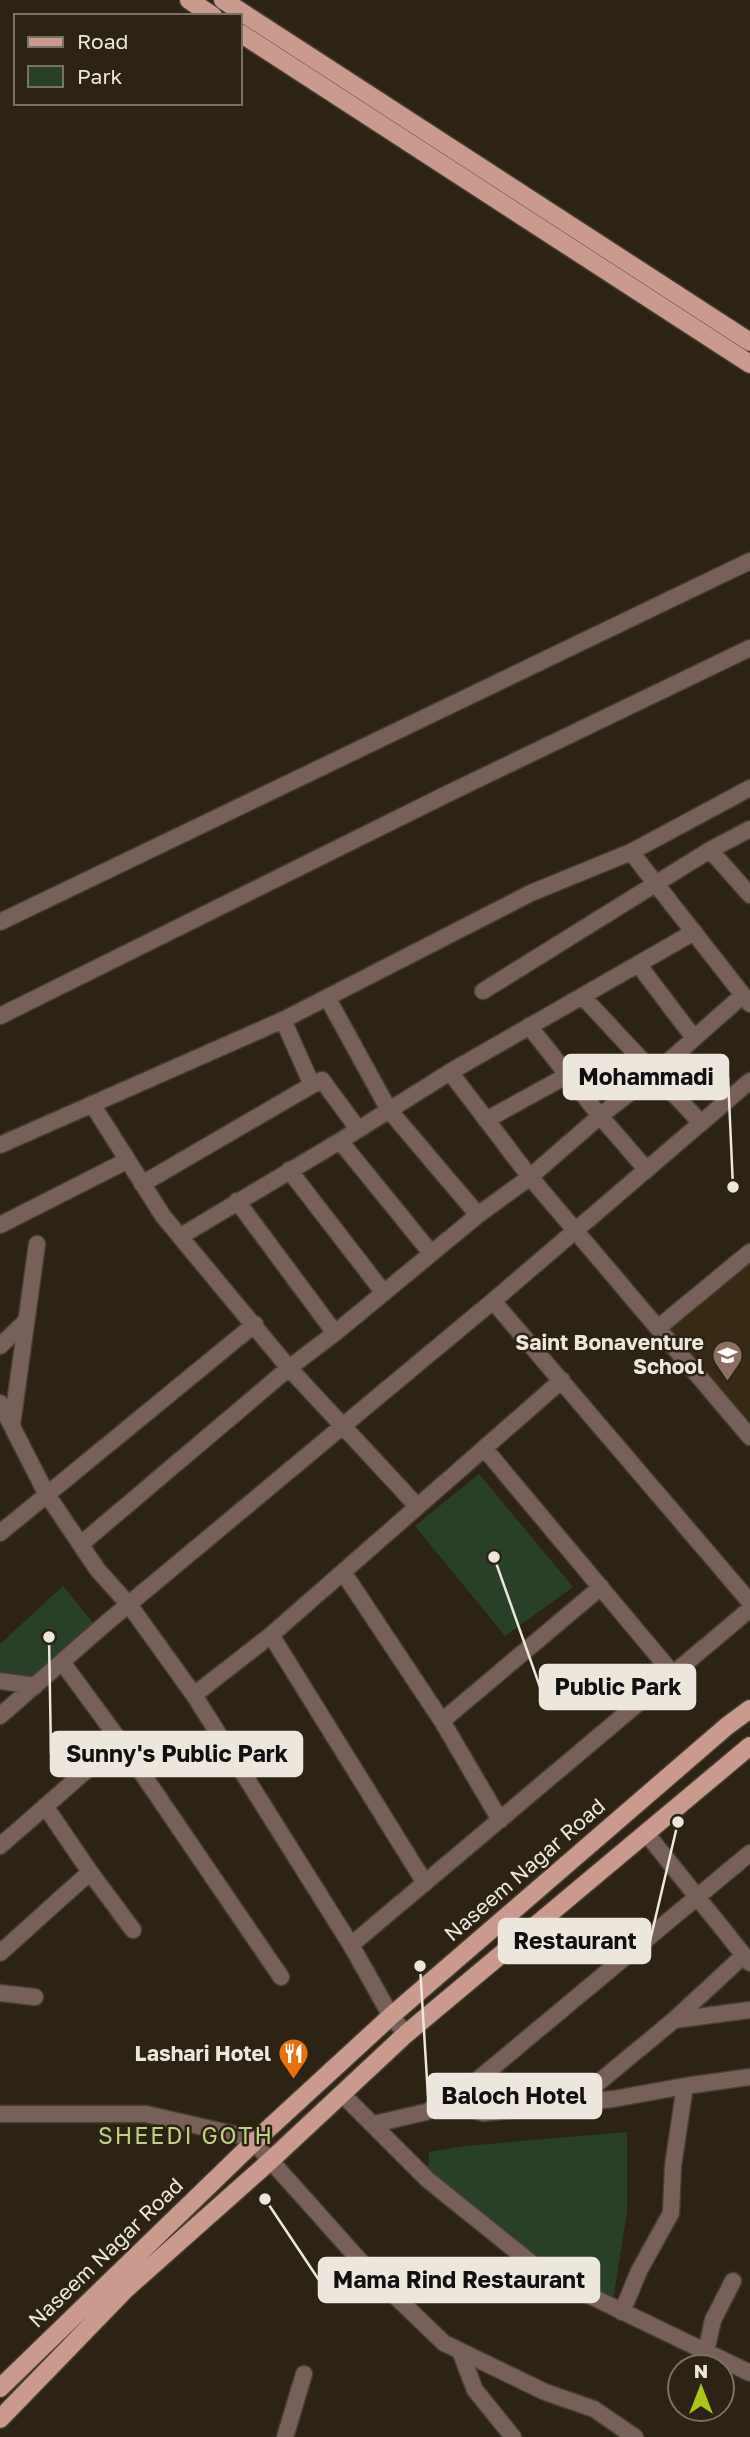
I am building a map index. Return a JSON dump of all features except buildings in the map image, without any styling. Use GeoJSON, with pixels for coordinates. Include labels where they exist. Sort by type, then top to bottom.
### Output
{"type":"FeatureCollection","features":[{"type":"Feature","properties":{"kind":"main road"},"geometry":{"type":"LineString","coordinates":[[189,0],[210,14]]}},
{"type":"Feature","properties":{"kind":"main road"},"geometry":{"type":"LineString","coordinates":[[223,0],[750,342]]}},
{"type":"Feature","properties":{"kind":"main road"},"geometry":{"type":"LineString","coordinates":[[242,34],[750,363]]}},
{"type":"Feature","properties":{"kind":"main road","name":"Naseem Nagar Road"},"geometry":{"type":"LineString","coordinates":[[0,2388],[254,2142],[391,2016],[750,1709]]}},
{"type":"Feature","properties":{"kind":"main road","name":"Naseem Nagar Road"},"geometry":{"type":"LineString","coordinates":[[0,2419],[126,2289],[270,2161],[406,2034],[750,1746]]}},
{"type":"Feature","properties":{"kind":"street"},"geometry":{"type":"LineString","coordinates":[[0,922],[750,561]]}},
{"type":"Feature","properties":{"kind":"street"},"geometry":{"type":"LineString","coordinates":[[0,1016],[443,796],[750,648]]}},
{"type":"Feature","properties":{"kind":"street"},"geometry":{"type":"LineString","coordinates":[[0,1144],[284,1020],[531,893],[631,852],[750,788]]}},
{"type":"Feature","properties":{"kind":"street"},"geometry":{"type":"LineString","coordinates":[[483,991],[710,850],[750,829]]}},
{"type":"Feature","properties":{"kind":"street"},"geometry":{"type":"LineString","coordinates":[[710,850],[750,895]]}},
{"type":"Feature","properties":{"kind":"street"},"geometry":{"type":"LineString","coordinates":[[81,1544],[289,1368],[478,1215],[530,1177],[694,1038],[746,999],[631,852]]}},
{"type":"Feature","properties":{"kind":"street"},"geometry":{"type":"LineString","coordinates":[[181,1236],[450,1072],[694,932]]}},
{"type":"Feature","properties":{"kind":"street"},"geometry":{"type":"LineString","coordinates":[[638,964],[694,1038]]}},
{"type":"Feature","properties":{"kind":"street"},"geometry":{"type":"LineString","coordinates":[[582,996],[701,1123]]}},
{"type":"Feature","properties":{"kind":"street"},"geometry":{"type":"LineString","coordinates":[[328,999],[389,1110],[478,1215]]}},
{"type":"Feature","properties":{"kind":"street"},"geometry":{"type":"LineString","coordinates":[[284,1020],[312,1085]]}},
{"type":"Feature","properties":{"kind":"street"},"geometry":{"type":"LineString","coordinates":[[529,1026],[646,1170]]}},
{"type":"Feature","properties":{"kind":"street"},"geometry":{"type":"LineString","coordinates":[[450,1072],[530,1177],[750,1437]]}},
{"type":"Feature","properties":{"kind":"street"},"geometry":{"type":"LineString","coordinates":[[486,1120],[568,1075]]}},
{"type":"Feature","properties":{"kind":"street"},"geometry":{"type":"LineString","coordinates":[[142,1184],[322,1080],[358,1129]]}},
{"type":"Feature","properties":{"kind":"street"},"geometry":{"type":"LineString","coordinates":[[0,1716],[750,1081]]}},
{"type":"Feature","properties":{"kind":"street"},"geometry":{"type":"LineString","coordinates":[[92,1104],[163,1216],[289,1368],[417,1506]]}},
{"type":"Feature","properties":{"kind":"street"},"geometry":{"type":"LineString","coordinates":[[340,1141],[432,1253]]}},
{"type":"Feature","properties":{"kind":"street"},"geometry":{"type":"LineString","coordinates":[[0,1225],[126,1161]]}},
{"type":"Feature","properties":{"kind":"street"},"geometry":{"type":"LineString","coordinates":[[289,1170],[384,1293]]}},
{"type":"Feature","properties":{"kind":"street"},"geometry":{"type":"LineString","coordinates":[[237,1201],[335,1333]]}},
{"type":"Feature","properties":{"kind":"street"},"geometry":{"type":"LineString","coordinates":[[12,1425],[37,1244]]}},
{"type":"Feature","properties":{"kind":"street"},"geometry":{"type":"LineString","coordinates":[[659,1327],[750,1252]]}},
{"type":"Feature","properties":{"kind":"street"},"geometry":{"type":"LineString","coordinates":[[493,1301],[750,1602]]}},
{"type":"Feature","properties":{"kind":"street"},"geometry":{"type":"LineString","coordinates":[[0,1346],[26,1321]]}},
{"type":"Feature","properties":{"kind":"street"},"geometry":{"type":"LineString","coordinates":[[0,1533],[255,1324]]}},
{"type":"Feature","properties":{"kind":"street"},"geometry":{"type":"LineString","coordinates":[[194,1695],[271,1636],[562,1380]]}},
{"type":"Feature","properties":{"kind":"street"},"geometry":{"type":"LineString","coordinates":[[0,1403],[46,1493],[97,1569],[130,1606],[194,1695],[351,1945],[391,2016],[406,2034]]}},
{"type":"Feature","properties":{"kind":"street"},"geometry":{"type":"LineString","coordinates":[[484,1448],[673,1674]]}},
{"type":"Feature","properties":{"kind":"street"},"geometry":{"type":"LineString","coordinates":[[343,1572],[442,1721],[500,1820]]}},
{"type":"Feature","properties":{"kind":"street"},"geometry":{"type":"LineString","coordinates":[[442,1721],[601,1587]]}},
{"type":"Feature","properties":{"kind":"street"},"geometry":{"type":"LineString","coordinates":[[351,1945],[750,1609]]}},
{"type":"Feature","properties":{"kind":"street"},"geometry":{"type":"LineString","coordinates":[[271,1636],[425,1882]]}},
{"type":"Feature","properties":{"kind":"street"},"geometry":{"type":"LineString","coordinates":[[62,1662],[120,1741],[281,1977]]}},
{"type":"Feature","properties":{"kind":"street"},"geometry":{"type":"LineString","coordinates":[[0,1681],[35,1686]]}},
{"type":"Feature","properties":{"kind":"street"},"geometry":{"type":"LineString","coordinates":[[0,1846],[120,1741]]}},
{"type":"Feature","properties":{"kind":"street"},"geometry":{"type":"LineString","coordinates":[[46,1806],[133,1930]]}},
{"type":"Feature","properties":{"kind":"street"},"geometry":{"type":"LineString","coordinates":[[575,2102],[747,1959],[646,1833]]}},
{"type":"Feature","properties":{"kind":"street"},"geometry":{"type":"LineString","coordinates":[[374,2124],[426,2112],[457,2097],[750,1853]]}},
{"type":"Feature","properties":{"kind":"street"},"geometry":{"type":"LineString","coordinates":[[0,1953],[90,1872]]}},
{"type":"Feature","properties":{"kind":"street"},"geometry":{"type":"LineString","coordinates":[[0,1993],[35,1997]]}},
{"type":"Feature","properties":{"kind":"street"},"geometry":{"type":"LineString","coordinates":[[674,2020],[750,2010]]}},
{"type":"Feature","properties":{"kind":"street"},"geometry":{"type":"LineString","coordinates":[[457,2097],[467,2107],[483,2113],[613,2099],[750,2077]]}},
{"type":"Feature","properties":{"kind":"street"},"geometry":{"type":"LineString","coordinates":[[622,2312],[639,2272],[671,2213],[673,2166],[685,2086]]}},
{"type":"Feature","properties":{"kind":"street"},"geometry":{"type":"LineString","coordinates":[[342,2094],[428,2180],[545,2274],[750,2373]]}},
{"type":"Feature","properties":{"kind":"street"},"geometry":{"type":"LineString","coordinates":[[0,2114],[146,2114],[223,2130],[254,2142],[372,2274],[444,2343],[545,2392],[594,2409],[635,2437]]}},
{"type":"Feature","properties":{"kind":"street"},"geometry":{"type":"LineString","coordinates":[[706,2351],[713,2320],[733,2281]]}},
{"type":"Feature","properties":{"kind":"street"},"geometry":{"type":"LineString","coordinates":[[460,2351],[475,2390],[513,2437]]}},
{"type":"Feature","properties":{"kind":"street"},"geometry":{"type":"LineString","coordinates":[[285,2437],[304,2374]]}},
{"type":"Feature","properties":{"kind":"shaded area","name":"Saint Bonaventure School"},"geometry":{"type":"Polygon","coordinates":[[[750,1252],[750,1437],[659,1327],[750,1252]]]}},
{"type":"Feature","properties":{"kind":"green space"},"geometry":{"type":"Polygon","coordinates":[[[479,1474],[573,1587],[505,1636],[415,1526],[479,1474]]]}},
{"type":"Feature","properties":{"kind":"green space"},"geometry":{"type":"Polygon","coordinates":[[[63,1586],[99,1630],[35,1686],[0,1681],[0,1644],[63,1586]]]}},
{"type":"Feature","properties":{"kind":"green space"},"geometry":{"type":"Polygon","coordinates":[[[627,2132],[627,2212],[612,2307],[545,2274],[428,2180],[429,2152],[466,2146],[627,2132]]]}},
{"type":"Feature","properties":{"kind":"place","name":"Mohammadi"},"geometry":{"type":"Point","coordinates":[733,1187]}},
{"type":"Feature","properties":{"kind":"place","name":"Saint Bonaventure School"},"geometry":{"type":"Point","coordinates":[727,1382]}},
{"type":"Feature","properties":{"kind":"place","name":"Public Park"},"geometry":{"type":"Point","coordinates":[494,1557]}},
{"type":"Feature","properties":{"kind":"place","name":"Sunny's Public Park"},"geometry":{"type":"Point","coordinates":[49,1637]}},
{"type":"Feature","properties":{"kind":"place","name":"Restaurant"},"geometry":{"type":"Point","coordinates":[678,1822]}},
{"type":"Feature","properties":{"kind":"place","name":"Baloch Hotel"},"geometry":{"type":"Point","coordinates":[420,1966]}},
{"type":"Feature","properties":{"kind":"place","name":"Lashari Hotel"},"geometry":{"type":"Point","coordinates":[294,2081]}},
{"type":"Feature","properties":{"kind":"place","name":"Mama Rind Restaurant"},"geometry":{"type":"Point","coordinates":[265,2199]}},
{"type":"Feature","properties":{"kind":"district","name":"SHEEDI GOTH"},"geometry":{"type":"Point","coordinates":[186,2136]}}]}
